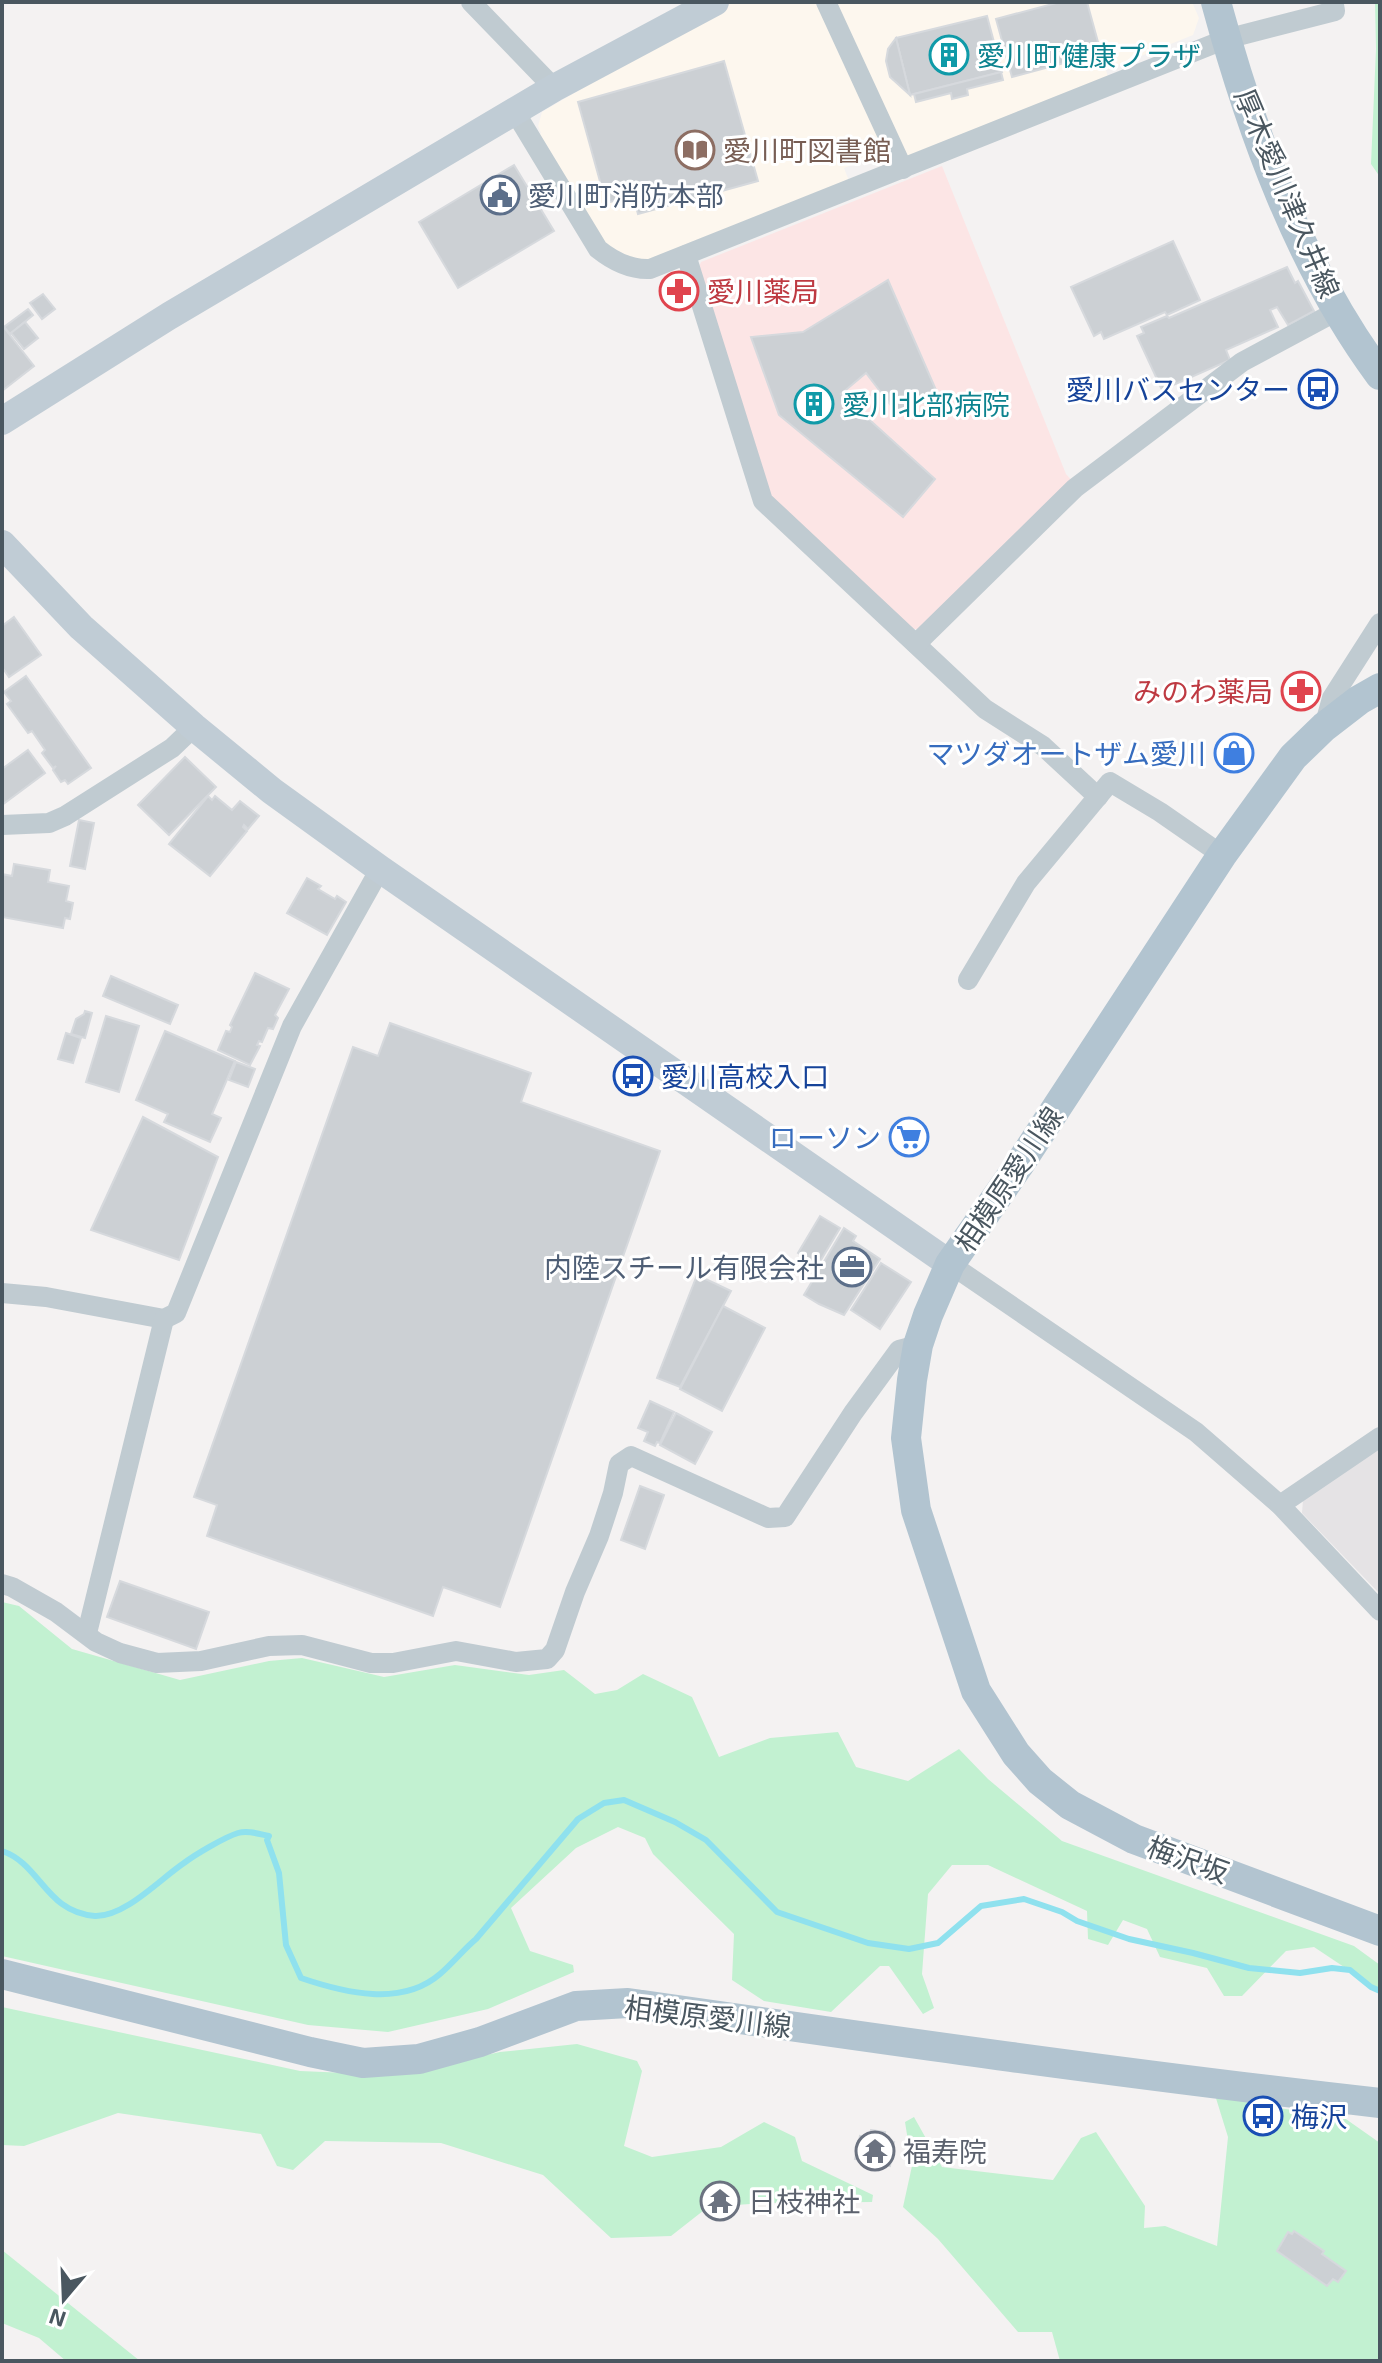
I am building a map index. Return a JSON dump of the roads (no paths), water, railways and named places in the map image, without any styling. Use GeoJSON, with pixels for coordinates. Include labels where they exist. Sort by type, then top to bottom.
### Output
{"type":"FeatureCollection","features":[{"type":"Feature","properties":{"kind":"main road","name":"厚木愛川津久井線"},"geometry":{"type":"LineString","coordinates":[[1216,2],[1266,156],[1308,257],[1337,311],[1380,375]]}},
{"type":"Feature","properties":{"kind":"main road","name":"相模原愛川線"},"geometry":{"type":"LineString","coordinates":[[1016,1754],[976,1691],[916,1510],[906,1438],[918,1345],[928,1315],[950,1264],[1019,1165],[1222,855],[1293,757],[1324,727],[1380,688]]}},
{"type":"Feature","properties":{"kind":"main road","name":"梅沢坂"},"geometry":{"type":"LineString","coordinates":[[1016,1754],[1040,1781],[1070,1805],[1123,1834],[1380,1931]]}},
{"type":"Feature","properties":{"kind":"main road","name":"相模原愛川線"},"geometry":{"type":"LineString","coordinates":[[2,1974],[363,2063],[419,2059],[480,2042],[576,2006],[628,2003],[1054,2063],[1380,2103]]}},
{"type":"Feature","properties":{"kind":"street"},"geometry":{"type":"LineString","coordinates":[[471,2],[554,88]]}},
{"type":"Feature","properties":{"kind":"street"},"geometry":{"type":"LineString","coordinates":[[2,421],[183,308],[554,88],[715,2]]}},
{"type":"Feature","properties":{"kind":"street"},"geometry":{"type":"LineString","coordinates":[[826,2],[903,169]]}},
{"type":"Feature","properties":{"kind":"street"},"geometry":{"type":"LineString","coordinates":[[515,112],[598,249],[616,263],[650,269],[1226,39],[1335,11],[1334,5]]}},
{"type":"Feature","properties":{"kind":"street"},"geometry":{"type":"LineString","coordinates":[[686,255],[763,501],[985,709],[1043,746],[1098,797]]}},
{"type":"Feature","properties":{"kind":"street"},"geometry":{"type":"LineString","coordinates":[[916,644],[1075,488],[1242,362],[1337,311]]}},
{"type":"Feature","properties":{"kind":"street"},"geometry":{"type":"LineString","coordinates":[[2,544],[81,627],[272,791],[380,869],[1196,1432],[1280,1505],[1380,1611]]}},
{"type":"Feature","properties":{"kind":"street"},"geometry":{"type":"LineString","coordinates":[[1324,727],[1332,698],[1380,623]]}},
{"type":"Feature","properties":{"kind":"street"},"geometry":{"type":"LineString","coordinates":[[2,825],[49,823],[65,816],[172,748],[194,727]]}},
{"type":"Feature","properties":{"kind":"street"},"geometry":{"type":"LineString","coordinates":[[968,980],[1026,883],[1110,782],[1222,855]]}},
{"type":"Feature","properties":{"kind":"street"},"geometry":{"type":"LineString","coordinates":[[2,1293],[46,1297],[164,1319],[176,1313],[292,1026],[380,869]]}},
{"type":"Feature","properties":{"kind":"street"},"geometry":{"type":"LineString","coordinates":[[87,1633],[164,1319]]}},
{"type":"Feature","properties":{"kind":"street"},"geometry":{"type":"LineString","coordinates":[[2,1584],[56,1612],[96,1642],[120,1653],[157,1663],[201,1661],[269,1646],[302,1645],[371,1663],[393,1663],[456,1651],[516,1662],[547,1659],[555,1650],[599,1536],[619,1464],[631,1456],[768,1518],[785,1517],[853,1413],[899,1350],[918,1345]]}},
{"type":"Feature","properties":{"kind":"street"},"geometry":{"type":"LineString","coordinates":[[1280,1505],[1380,1437]]}},
{"type":"Feature","properties":{"kind":"waterway"},"geometry":{"type":"LineString","coordinates":[[2,1851],[26,1866],[65,1906],[78,1913],[95,1916],[106,1915],[130,1904],[189,1859],[226,1838],[246,1832],[269,1836],[267,1840],[279,1873],[286,1945],[301,1978],[354,1992],[391,1994],[408,1991],[440,1974],[476,1939],[578,1819],[604,1803],[624,1800],[675,1822],[706,1840],[777,1912],[868,1943],[909,1949],[938,1943],[981,1906],[1024,1899],[1129,1939],[1249,1968],[1300,1973],[1332,1968],[1350,1970],[1380,1991]]}},
{"type":"Feature","properties":{"kind":"place","name":"愛川町健康プラザ"},"geometry":{"type":"Point","coordinates":[949,55]}},
{"type":"Feature","properties":{"kind":"place","name":"愛川町図書館"},"geometry":{"type":"Point","coordinates":[695,150]}},
{"type":"Feature","properties":{"kind":"place","name":"愛川町消防本部"},"geometry":{"type":"Point","coordinates":[500,195]}},
{"type":"Feature","properties":{"kind":"place","name":"愛川薬局"},"geometry":{"type":"Point","coordinates":[679,291]}},
{"type":"Feature","properties":{"kind":"place","name":"愛川バスセンター"},"geometry":{"type":"Point","coordinates":[1318,389]}},
{"type":"Feature","properties":{"kind":"place","name":"愛川北部病院"},"geometry":{"type":"Point","coordinates":[814,404]}},
{"type":"Feature","properties":{"kind":"place","name":"みのわ薬局"},"geometry":{"type":"Point","coordinates":[1301,691]}},
{"type":"Feature","properties":{"kind":"place","name":"マツダオートザム愛川"},"geometry":{"type":"Point","coordinates":[1234,753]}},
{"type":"Feature","properties":{"kind":"place","name":"愛川高校入口"},"geometry":{"type":"Point","coordinates":[633,1076]}},
{"type":"Feature","properties":{"kind":"place","name":"ローソン"},"geometry":{"type":"Point","coordinates":[909,1137]}},
{"type":"Feature","properties":{"kind":"place","name":"内陸スチール有限会社"},"geometry":{"type":"Point","coordinates":[852,1267]}},
{"type":"Feature","properties":{"kind":"place","name":"梅沢"},"geometry":{"type":"Point","coordinates":[1263,2116]}},
{"type":"Feature","properties":{"kind":"place","name":"福寿院"},"geometry":{"type":"Point","coordinates":[875,2151]}},
{"type":"Feature","properties":{"kind":"place","name":"日枝神社"},"geometry":{"type":"Point","coordinates":[720,2201]}}]}
